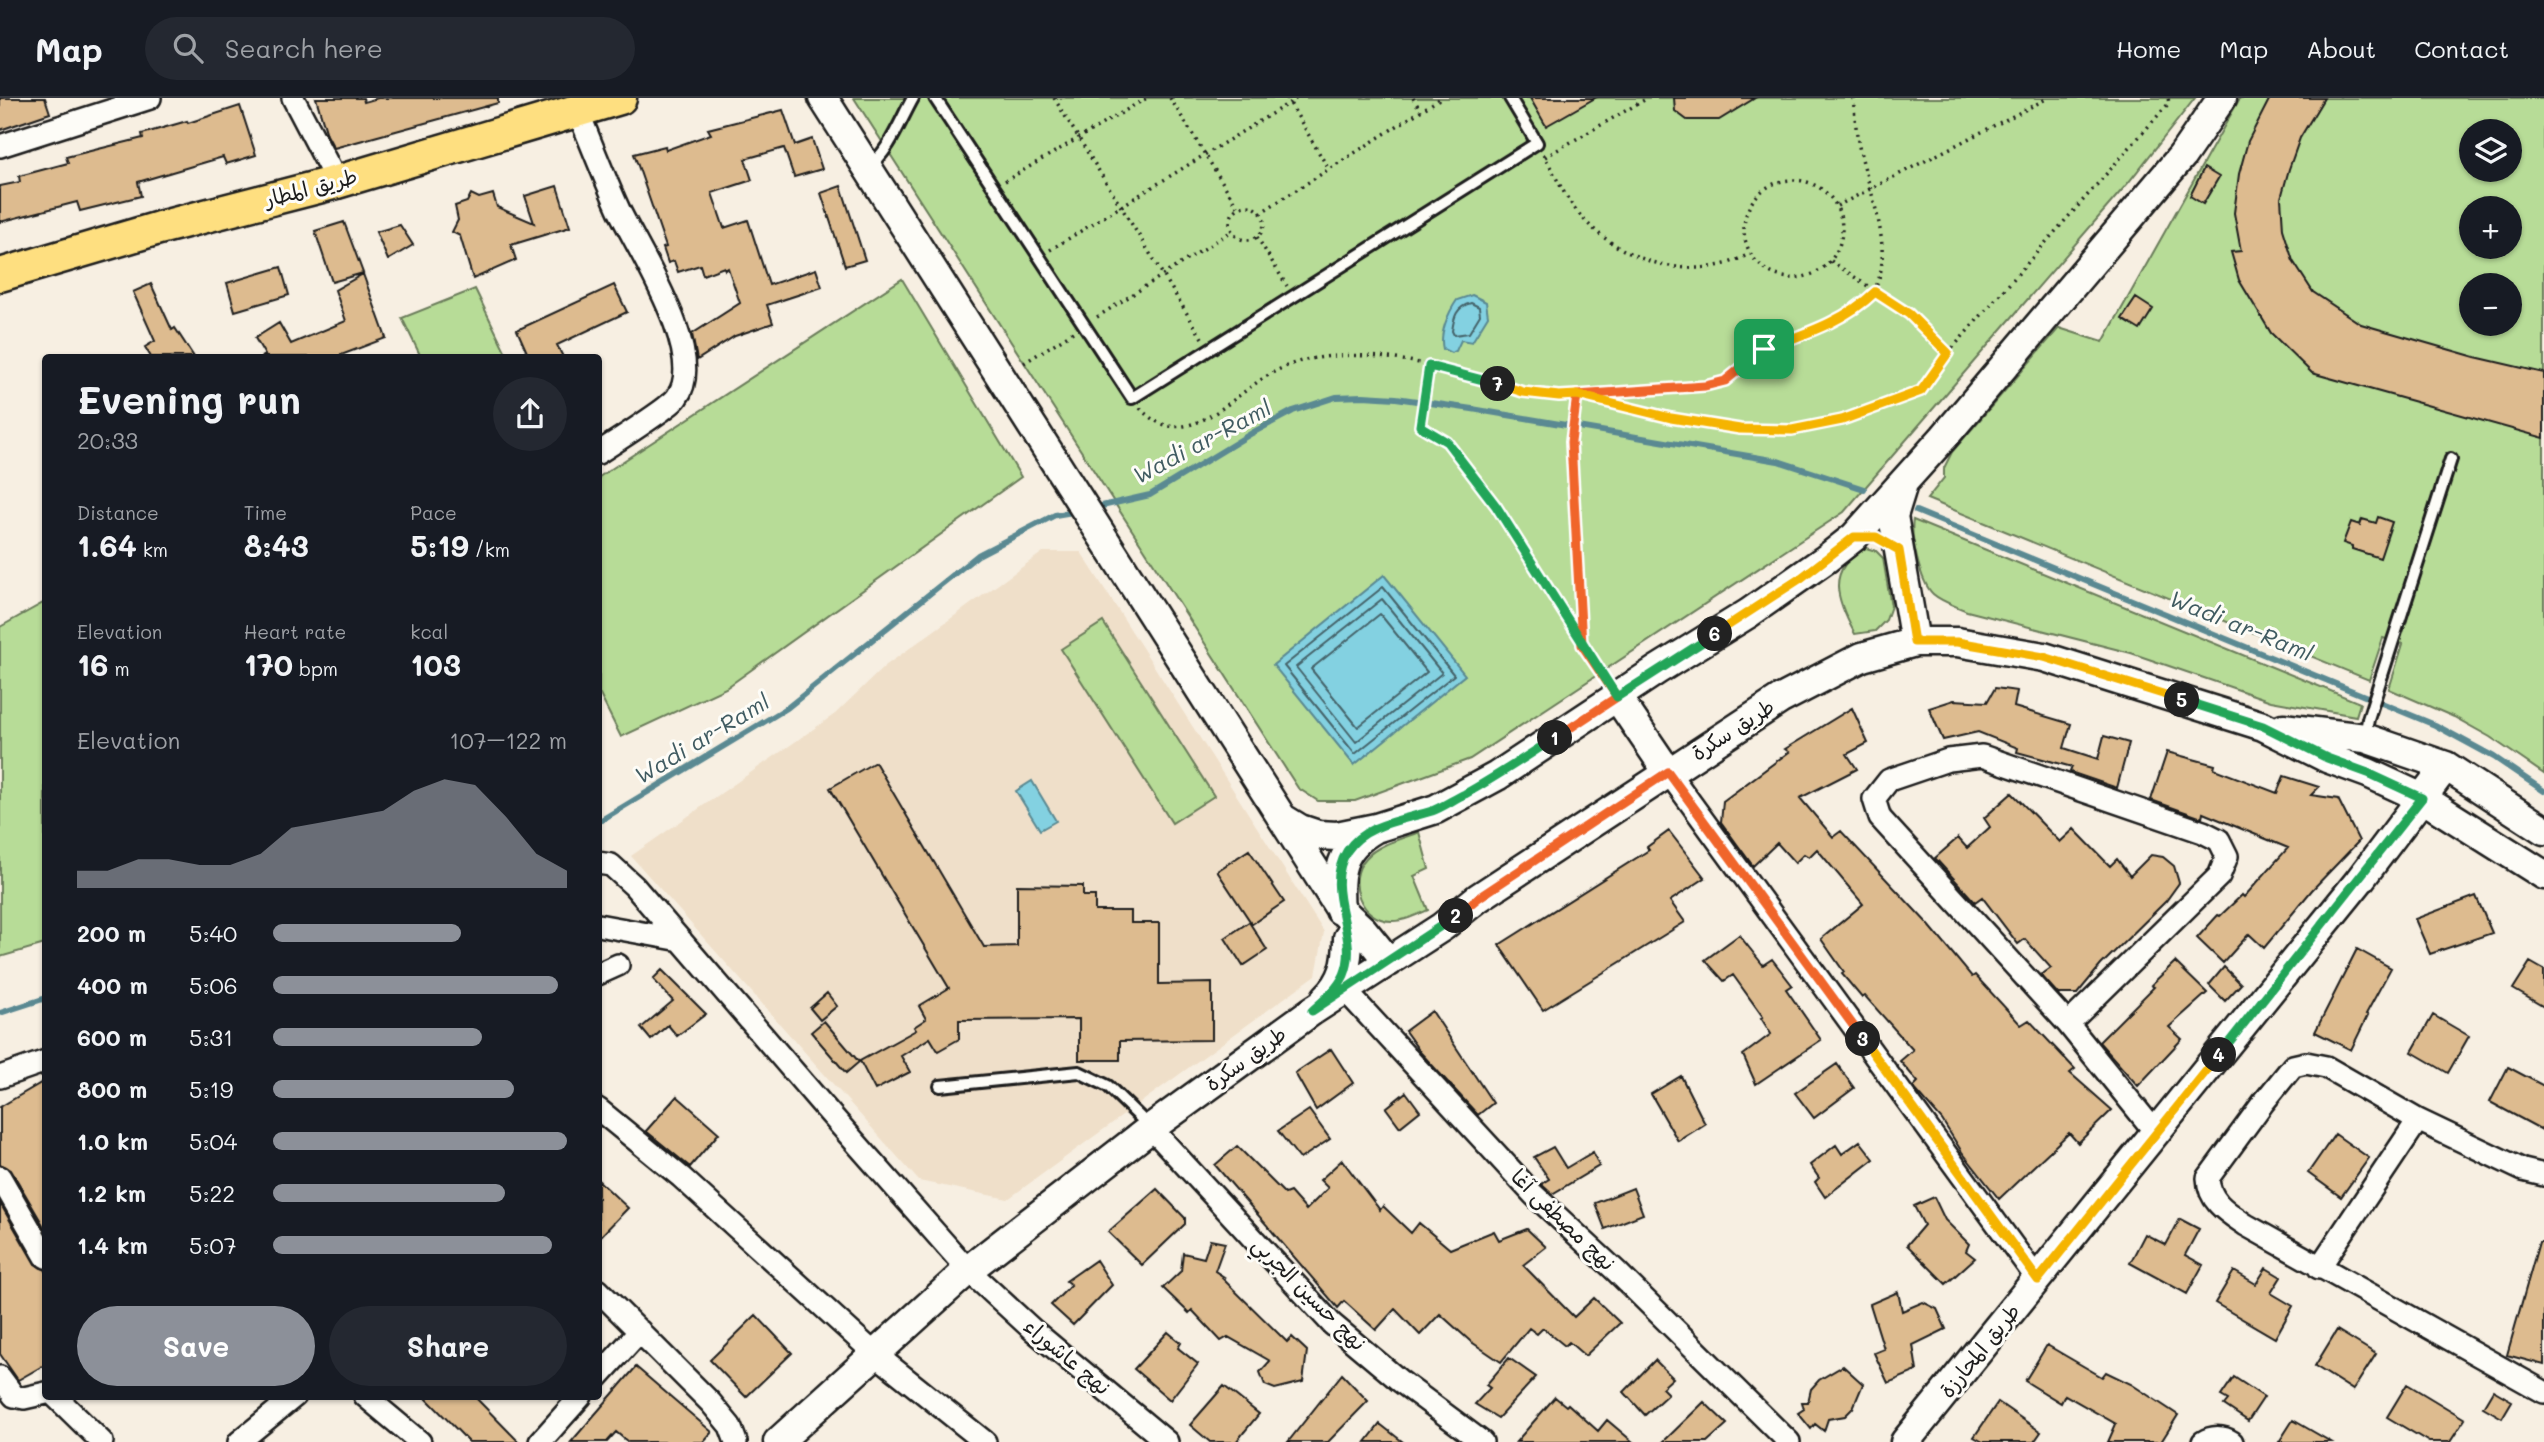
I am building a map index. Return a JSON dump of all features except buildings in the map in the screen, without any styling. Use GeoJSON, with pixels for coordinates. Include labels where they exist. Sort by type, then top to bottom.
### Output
{"type":"FeatureCollection","features":[{"type":"Feature","properties":{"kind":"main road","name":"طريق المطار"},"geometry":{"type":"LineString","coordinates":[[0,275],[567,104],[620,98]]}},
{"type":"Feature","properties":{"kind":"main road"},"geometry":{"type":"LineString","coordinates":[[823,98],[1379,968]]}},
{"type":"Feature","properties":{"kind":"main road"},"geometry":{"type":"LineString","coordinates":[[1282,818],[1300,829],[1318,835],[1337,836],[1376,828],[1436,809],[1497,776],[1791,585],[1854,537],[1903,484],[2182,156],[2220,101]]}},
{"type":"Feature","properties":{"kind":"main road","name":"طريق المطار"},"geometry":{"type":"LineString","coordinates":[[0,254],[332,173]]}},
{"type":"Feature","properties":{"kind":"main road"},"geometry":{"type":"LineString","coordinates":[[1903,484],[1893,516],[1914,642]]}},
{"type":"Feature","properties":{"kind":"main road"},"geometry":{"type":"LineString","coordinates":[[1854,537],[1876,537],[1899,550]]}},
{"type":"Feature","properties":{"kind":"main road","name":"طريق سكرة"},"geometry":{"type":"LineString","coordinates":[[778,1442],[968,1270],[1151,1128],[1312,1011],[1442,927],[1478,898],[1781,699],[1817,679],[1863,657],[1914,642],[1965,643],[2044,657],[2263,726]]}},
{"type":"Feature","properties":{"kind":"main road"},"geometry":{"type":"LineString","coordinates":[[1617,697],[1668,772]]}},
{"type":"Feature","properties":{"kind":"main road"},"geometry":{"type":"LineString","coordinates":[[2263,726],[2366,729],[2446,766],[2544,830]]}},
{"type":"Feature","properties":{"kind":"main road"},"geometry":{"type":"LineString","coordinates":[[2263,726],[2327,758],[2422,798],[2544,875]]}},
{"type":"Feature","properties":{"kind":"main road","name":"طريق المحارزة"},"geometry":{"type":"LineString","coordinates":[[1905,1442],[2359,881],[2446,766]]}},
{"type":"Feature","properties":{"kind":"main road"},"geometry":{"type":"LineString","coordinates":[[1340,909],[1340,869],[1347,852],[1360,837],[1376,828]]}},
{"type":"Feature","properties":{"kind":"main road"},"geometry":{"type":"LineString","coordinates":[[1356,934],[1405,942],[1442,927]]}},
{"type":"Feature","properties":{"kind":"main road"},"geometry":{"type":"LineString","coordinates":[[1312,1011],[1332,993],[1343,976],[1356,934]]}},
{"type":"Feature","properties":{"kind":"street"},"geometry":{"type":"LineString","coordinates":[[0,146],[150,98]]}},
{"type":"Feature","properties":{"kind":"street"},"geometry":{"type":"LineString","coordinates":[[293,98],[332,173]]}},
{"type":"Feature","properties":{"kind":"street"},"geometry":{"type":"LineString","coordinates":[[567,104],[670,310],[686,362],[682,387],[677,398],[634,431],[602,451]]}},
{"type":"Feature","properties":{"kind":"street"},"geometry":{"type":"LineString","coordinates":[[2068,1024],[2219,876],[2227,856],[2219,840],[1982,756],[1948,760],[1889,779],[1874,799],[1880,818],[2068,1024],[2156,1133]]}},
{"type":"Feature","properties":{"kind":"street"},"geometry":{"type":"LineString","coordinates":[[1668,772],[2038,1280]]}},
{"type":"Feature","properties":{"kind":"street","name":"نهج عاشوراء"},"geometry":{"type":"LineString","coordinates":[[602,864],[611,865],[619,872],[681,940],[968,1270],[1033,1330],[1167,1442]]}},
{"type":"Feature","properties":{"kind":"street"},"geometry":{"type":"LineString","coordinates":[[602,926],[681,940]]}},
{"type":"Feature","properties":{"kind":"street"},"geometry":{"type":"LineString","coordinates":[[602,972],[618,965]]}},
{"type":"Feature","properties":{"kind":"street","name":"نهج مصطفى آغا"},"geometry":{"type":"LineString","coordinates":[[1345,990],[1534,1195],[1616,1271],[1789,1442]]}},
{"type":"Feature","properties":{"kind":"street"},"geometry":{"type":"LineString","coordinates":[[0,1077],[42,1062]]}},
{"type":"Feature","properties":{"kind":"street"},"geometry":{"type":"LineString","coordinates":[[2544,1175],[2522,1170],[2418,1120],[2315,1063],[2297,1064],[2263,1103],[2208,1178],[2209,1188],[2221,1209],[2319,1268],[2544,1392]]}},
{"type":"Feature","properties":{"kind":"street"},"geometry":{"type":"LineString","coordinates":[[602,1112],[681,1177],[875,1354],[985,1442]]}},
{"type":"Feature","properties":{"kind":"street"},"geometry":{"type":"LineString","coordinates":[[2319,1268],[2418,1120]]}},
{"type":"Feature","properties":{"kind":"street","name":"نهج حسين الجربي"},"geometry":{"type":"LineString","coordinates":[[1151,1128],[1332,1324],[1401,1381],[1482,1442]]}},
{"type":"Feature","properties":{"kind":"street"},"geometry":{"type":"LineString","coordinates":[[0,1177],[42,1250]]}},
{"type":"Feature","properties":{"kind":"street"},"geometry":{"type":"LineString","coordinates":[[602,1294],[711,1403],[730,1426],[736,1442]]}},
{"type":"Feature","properties":{"kind":"street"},"geometry":{"type":"LineString","coordinates":[[602,1373],[640,1331]]}},
{"type":"Feature","properties":{"kind":"street"},"geometry":{"type":"LineString","coordinates":[[0,1377],[14,1396],[24,1398],[42,1393]]}},
{"type":"Feature","properties":{"kind":"street"},"geometry":{"type":"LineString","coordinates":[[59,1400],[102,1442]]}},
{"type":"Feature","properties":{"kind":"street"},"geometry":{"type":"LineString","coordinates":[[239,1442],[290,1400]]}},
{"type":"Feature","properties":{"kind":"street"},"geometry":{"type":"LineString","coordinates":[[540,1442],[577,1400]]}},
{"type":"Feature","properties":{"kind":"street"},"geometry":{"type":"LineString","coordinates":[[379,1401],[421,1442]]}},
{"type":"Feature","properties":{"kind":"street"},"geometry":{"type":"LineString","coordinates":[[2203,1442],[2226,1438],[2232,1442]]}},
{"type":"Feature","properties":{"kind":"lane"},"geometry":{"type":"LineString","coordinates":[[868,168],[887,149],[913,98]]}},
{"type":"Feature","properties":{"kind":"lane"},"geometry":{"type":"LineString","coordinates":[[935,98],[1132,398],[1537,143],[1510,98]]}},
{"type":"Feature","properties":{"kind":"lane"},"geometry":{"type":"LineString","coordinates":[[2366,729],[2451,459]]}},
{"type":"Feature","properties":{"kind":"lane"},"geometry":{"type":"LineString","coordinates":[[940,1086],[1079,1072],[1108,1086],[1151,1128]]}},
{"type":"Feature","properties":{"kind":"path"},"geometry":{"type":"LineString","coordinates":[[1054,98],[1209,349]]}},
{"type":"Feature","properties":{"kind":"path"},"geometry":{"type":"LineString","coordinates":[[994,188],[1147,98]]}},
{"type":"Feature","properties":{"kind":"path"},"geometry":{"type":"LineString","coordinates":[[1170,98],[1239,209]]}},
{"type":"Feature","properties":{"kind":"path"},"geometry":{"type":"LineString","coordinates":[[1039,257],[1288,100],[1297,98]]}},
{"type":"Feature","properties":{"kind":"path"},"geometry":{"type":"LineString","coordinates":[[1413,98],[1421,111]]}},
{"type":"Feature","properties":{"kind":"path"},"geometry":{"type":"LineString","coordinates":[[1260,213],[1441,98]]}},
{"type":"Feature","properties":{"kind":"path"},"geometry":{"type":"LineString","coordinates":[[1545,158],[1648,98]]}},
{"type":"Feature","properties":{"kind":"path"},"geometry":{"type":"LineString","coordinates":[[1132,398],[1147,416],[1183,428],[1211,416],[1261,379],[1294,363],[1318,357],[1405,361],[1454,371],[1523,392],[1559,396],[1705,386],[1725,381],[1764,349],[1838,321],[1858,309],[1875,292],[1882,271],[1881,248],[1871,188],[1860,150],[1853,98]]}},
{"type":"Feature","properties":{"kind":"path"},"geometry":{"type":"LineString","coordinates":[[1837,206],[2048,98]]}},
{"type":"Feature","properties":{"kind":"path"},"geometry":{"type":"LineString","coordinates":[[1577,395],[1671,418],[1740,429],[1792,430],[1842,420],[1921,391],[1948,353],[2169,103],[2168,98]]}},
{"type":"Feature","properties":{"kind":"path"},"geometry":{"type":"LineString","coordinates":[[1288,100],[1329,169]]}},
{"type":"Feature","properties":{"kind":"path"},"geometry":{"type":"LineString","coordinates":[[1537,143],[1575,209],[1595,231],[1626,252],[1660,265],[1689,268],[1726,264],[1750,254]]}},
{"type":"Feature","properties":{"kind":"path"},"geometry":{"type":"LineString","coordinates":[[1785,180],[1803,180],[1819,186],[1832,197],[1837,206],[1843,229],[1840,246],[1831,261],[1818,272],[1788,278],[1773,274],[1750,254],[1744,223],[1748,208],[1757,195],[1769,186],[1785,180]]}},
{"type":"Feature","properties":{"kind":"path"},"geometry":{"type":"LineString","coordinates":[[1250,207],[1260,213],[1264,222],[1257,237],[1241,239],[1232,231],[1232,216],[1239,209],[1250,207]]}},
{"type":"Feature","properties":{"kind":"path"},"geometry":{"type":"LineString","coordinates":[[1024,363],[1232,231]]}},
{"type":"Feature","properties":{"kind":"path"},"geometry":{"type":"LineString","coordinates":[[1257,237],[1294,296]]}},
{"type":"Feature","properties":{"kind":"path"},"geometry":{"type":"LineString","coordinates":[[1831,261],[1909,314],[1948,353]]}},
{"type":"Feature","properties":{"kind":"path"},"geometry":{"type":"LineString","coordinates":[[1429,366],[1420,426],[1447,442],[1496,506],[1617,697]]}},
{"type":"Feature","properties":{"kind":"path"},"geometry":{"type":"LineString","coordinates":[[1577,395],[1571,442],[1582,645]]}},
{"type":"Feature","properties":{"kind":"shaded area"},"geometry":{"type":"Polygon","coordinates":[[[1043,552],[1081,552],[1324,932],[1316,975],[1008,1199],[919,1181],[631,856],[835,714],[885,666],[1043,552]]]}},
{"type":"Feature","properties":{"kind":"green space"},"geometry":{"type":"Polygon","coordinates":[[[854,98],[2195,98],[2128,183],[1844,512],[1470,759],[1355,801],[1318,801],[1298,788],[854,98]]]}},
{"type":"Feature","properties":{"kind":"green space"},"geometry":{"type":"Polygon","coordinates":[[[2240,98],[2544,98],[2544,774],[2490,737],[2454,717],[2389,689],[2403,644],[2383,638],[2369,680],[1927,499],[1944,478],[1944,468],[1952,452],[2059,328],[2103,342],[2240,98]]]}},
{"type":"Feature","properties":{"kind":"green space"},"geometry":{"type":"Polygon","coordinates":[[[902,279],[1021,477],[726,688],[621,737],[602,699],[602,475],[902,279]]]}},
{"type":"Feature","properties":{"kind":"green space"},"geometry":{"type":"Polygon","coordinates":[[[475,289],[507,354],[420,354],[402,318],[475,289]]]}},
{"type":"Feature","properties":{"kind":"green space"},"geometry":{"type":"Polygon","coordinates":[[[1913,520],[2360,703],[2356,716],[2271,701],[2131,653],[1949,604],[1933,594],[1924,580],[1915,547],[1913,520]]]}},
{"type":"Feature","properties":{"kind":"green space"},"geometry":{"type":"Polygon","coordinates":[[[1866,548],[1876,551],[1883,558],[1891,606],[1886,620],[1875,631],[1855,634],[1839,598],[1839,576],[1853,556],[1866,548]]]}},
{"type":"Feature","properties":{"kind":"green space"},"geometry":{"type":"Polygon","coordinates":[[[42,604],[42,945],[0,957],[0,627],[42,604]]]}},
{"type":"Feature","properties":{"kind":"green space"},"geometry":{"type":"Polygon","coordinates":[[[1103,622],[1214,796],[1172,823],[1061,649],[1103,622]]]}},
{"type":"Feature","properties":{"kind":"green space"},"geometry":{"type":"Polygon","coordinates":[[[1419,832],[1429,869],[1414,876],[1428,910],[1402,920],[1381,919],[1372,914],[1359,898],[1357,878],[1360,867],[1377,849],[1419,832]]]}},
{"type":"Feature","properties":{"kind":"water"},"geometry":{"type":"Polygon","coordinates":[[[1472,295],[1486,302],[1488,316],[1472,342],[1461,340],[1456,351],[1451,353],[1443,349],[1445,324],[1457,300],[1472,295]]]}},
{"type":"Feature","properties":{"kind":"water"},"geometry":{"type":"Polygon","coordinates":[[[1384,575],[1465,675],[1354,765],[1273,665],[1384,575]]]}},
{"type":"Feature","properties":{"kind":"water"},"geometry":{"type":"Polygon","coordinates":[[[1032,781],[1056,821],[1040,830],[1016,791],[1032,781]]]}},
{"type":"Feature","properties":{"kind":"waterway","name":"Wadi ar-Raml"},"geometry":{"type":"LineString","coordinates":[[1093,508],[1150,495],[1293,411],[1336,397],[1363,396],[1472,409],[1778,461],[1864,489]]}},
{"type":"Feature","properties":{"kind":"waterway","name":"Wadi ar-Raml"},"geometry":{"type":"LineString","coordinates":[[602,820],[787,708],[978,555],[1055,515],[1079,511]]}},
{"type":"Feature","properties":{"kind":"waterway","name":"Wadi ar-Raml"},"geometry":{"type":"LineString","coordinates":[[1916,511],[2435,725],[2494,757],[2544,791]]}},
{"type":"Feature","properties":{"kind":"waterway","name":"Wadi ar-Raml"},"geometry":{"type":"LineString","coordinates":[[0,1013],[42,999]]}},
{"type":"Feature","properties":{"kind":"route"},"geometry":{"type":"LineString","coordinates":[[1764,349],[1725,381],[1705,386],[1577,395],[1571,442],[1582,645],[1617,697],[1497,776],[1436,809],[1376,828],[1360,837],[1347,852],[1340,869],[1340,909],[1348,938],[1348,957],[1343,976],[1332,993],[1312,1011],[1442,927],[1478,898],[1668,772],[2038,1280],[2359,881],[2422,798],[2327,758],[2263,726],[2098,673],[2044,657],[1972,644],[1914,642],[1899,550],[1884,539],[1869,535],[1854,537],[1801,578],[1617,697],[1582,645],[1496,506],[1447,442],[1420,426],[1429,366],[1523,392],[1577,395],[1671,418],[1740,429],[1792,430],[1842,420],[1921,391],[1948,353],[1929,331],[1909,314],[1875,292],[1858,309],[1838,321],[1764,349]]}}]}
